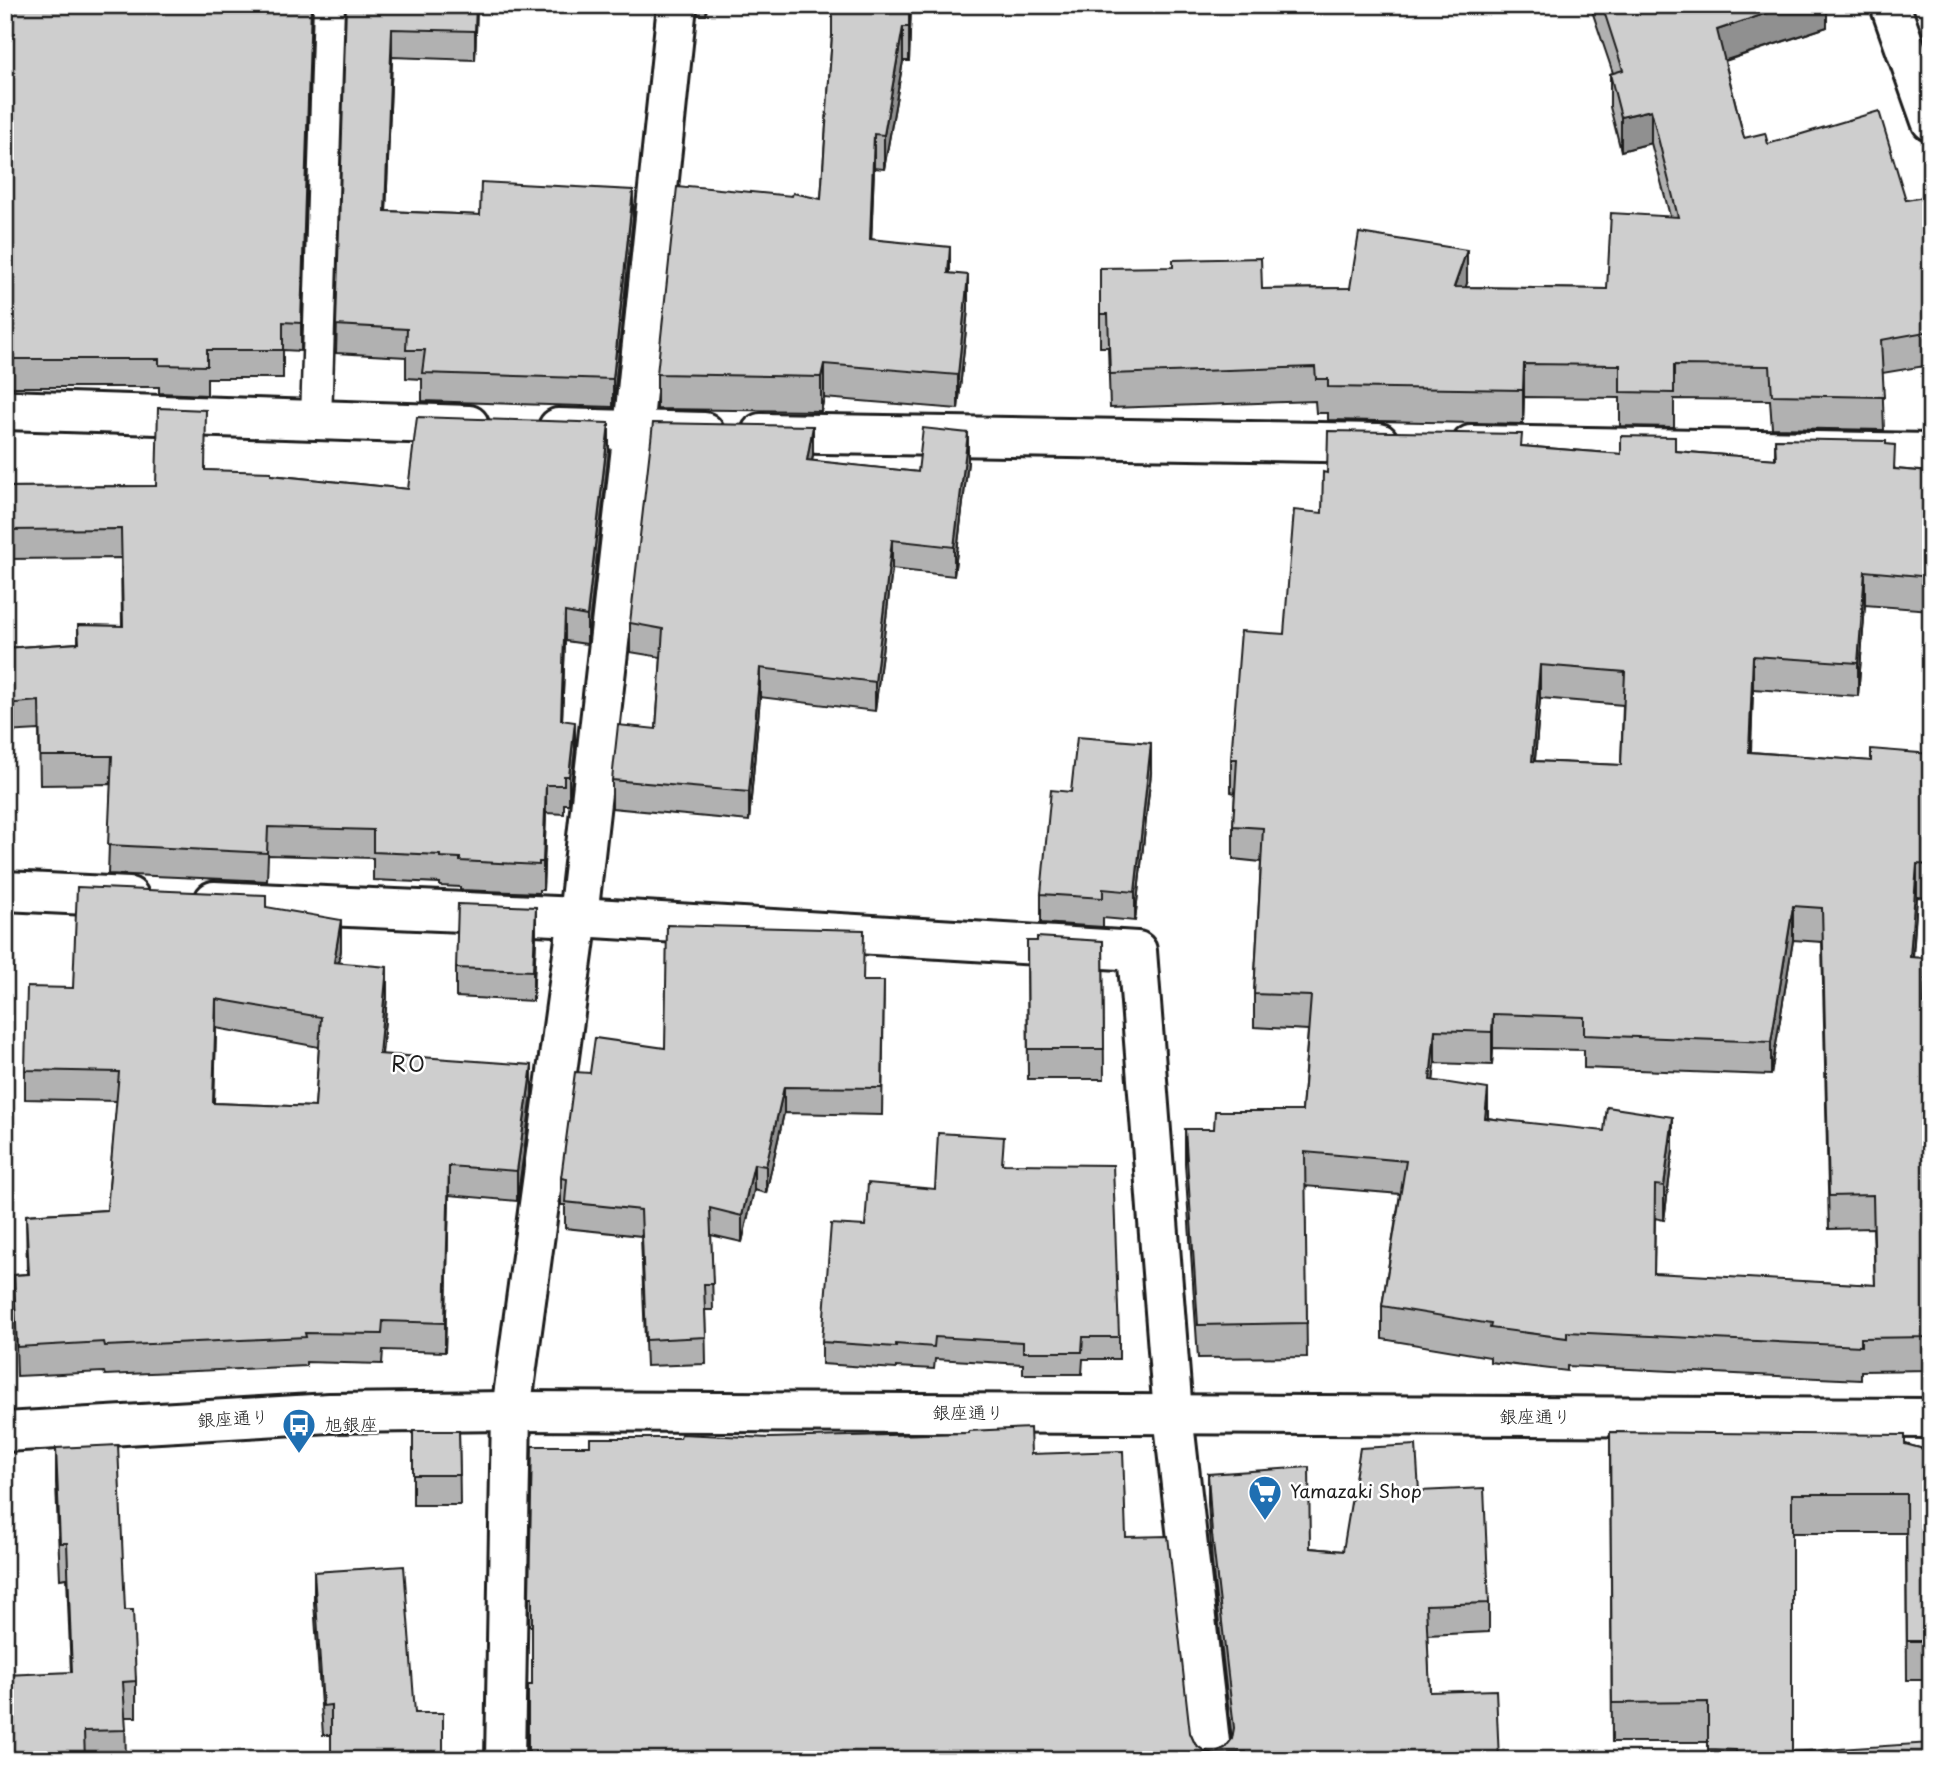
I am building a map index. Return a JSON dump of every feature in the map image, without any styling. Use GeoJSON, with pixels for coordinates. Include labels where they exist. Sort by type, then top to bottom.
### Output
{"type":"FeatureCollection","features":[{"type":"Feature","properties":{"kind":"street"},"geometry":{"type":"LineString","coordinates":[[505,1760],[511,1411],[578,918],[677,5]]}},
{"type":"Feature","properties":{"kind":"street"},"geometry":{"type":"LineString","coordinates":[[1890,5],[1931,121]]}},
{"type":"Feature","properties":{"kind":"street"},"geometry":{"type":"LineString","coordinates":[[5,410],[633,430],[1931,453]]}},
{"type":"Feature","properties":{"kind":"street"},"geometry":{"type":"LineString","coordinates":[[5,891],[578,918],[1137,951],[1173,1414],[1212,1760]]}},
{"type":"Feature","properties":{"kind":"street","name":"銀座通り"},"geometry":{"type":"LineString","coordinates":[[5,1432],[330,1413],[511,1411],[1931,1418]]}},
{"type":"Feature","properties":{"kind":"lane"},"geometry":{"type":"LineString","coordinates":[[316,420],[329,5]]}},
{"type":"Feature","properties":{"kind":"building"},"geometry":{"type":"Polygon","coordinates":[[[5,5],[311,5],[301,323],[283,322],[283,350],[207,350],[207,366],[159,365],[159,359],[5,359],[5,5]]]}},
{"type":"Feature","properties":{"kind":"building"},"geometry":{"type":"Polygon","coordinates":[[[346,5],[476,5],[475,31],[392,29],[385,211],[480,215],[481,182],[633,190],[613,379],[422,373],[425,350],[406,350],[407,329],[336,325],[346,5]]]}},
{"type":"Feature","properties":{"kind":"building"},"geometry":{"type":"Polygon","coordinates":[[[832,5],[909,5],[909,27],[903,27],[884,135],[874,134],[870,239],[950,247],[948,273],[968,275],[958,375],[824,364],[821,377],[657,374],[677,187],[792,196],[793,193],[821,199],[832,5]]]}},
{"type":"Feature","properties":{"kind":"building"},"geometry":{"type":"Polygon","coordinates":[[[1602,5],[1791,5],[1717,30],[1744,138],[1765,133],[1768,144],[1879,111],[1906,200],[1931,196],[1931,331],[1881,340],[1884,397],[1772,395],[1770,366],[1674,365],[1674,393],[1620,392],[1620,365],[1524,364],[1523,390],[1328,387],[1328,379],[1316,379],[1315,367],[1110,374],[1108,314],[1100,314],[1100,268],[1173,267],[1173,260],[1261,258],[1262,289],[1350,288],[1359,233],[1467,250],[1454,287],[1607,289],[1611,213],[1678,217],[1651,110],[1621,117],[1610,74],[1623,70],[1602,5]]]}},
{"type":"Feature","properties":{"kind":"building"},"geometry":{"type":"Polygon","coordinates":[[[158,408],[206,410],[205,470],[271,472],[271,475],[408,489],[417,417],[609,423],[587,616],[565,612],[561,720],[575,722],[569,776],[564,776],[564,785],[546,785],[543,862],[539,862],[539,865],[460,861],[460,858],[440,855],[373,852],[373,830],[268,827],[267,853],[108,845],[112,756],[40,756],[39,701],[5,704],[5,648],[79,643],[78,625],[123,626],[121,529],[5,530],[5,487],[156,486],[158,408]]]}},
{"type":"Feature","properties":{"kind":"building"},"geometry":{"type":"Polygon","coordinates":[[[653,423],[813,426],[807,460],[918,472],[923,428],[968,433],[954,547],[892,540],[875,682],[760,668],[749,792],[612,780],[618,725],[656,729],[663,629],[630,623],[653,423]]]}},
{"type":"Feature","properties":{"kind":"building"},"geometry":{"type":"Polygon","coordinates":[[[1328,431],[1522,434],[1521,446],[1621,454],[1621,436],[1675,437],[1675,451],[1776,459],[1775,439],[1886,441],[1886,444],[1895,445],[1894,469],[1931,472],[1931,577],[1865,571],[1858,663],[1753,656],[1749,752],[1871,761],[1871,749],[1931,754],[1931,865],[1917,864],[1910,957],[1925,958],[1924,1004],[1931,1004],[1931,1337],[1861,1338],[1861,1346],[1567,1332],[1567,1338],[1490,1328],[1491,1324],[1382,1306],[1406,1161],[1305,1152],[1307,1323],[1198,1325],[1185,1129],[1214,1129],[1215,1111],[1302,1111],[1311,996],[1254,994],[1263,828],[1233,826],[1237,759],[1231,759],[1241,631],[1284,634],[1294,510],[1322,513],[1323,472],[1327,473],[1328,431]],[[1540,665],[1532,761],[1621,765],[1625,672],[1540,665]],[[1793,906],[1771,1042],[1584,1035],[1584,1017],[1493,1014],[1492,1032],[1435,1030],[1430,1080],[1488,1089],[1485,1118],[1604,1131],[1607,1107],[1673,1117],[1664,1186],[1655,1185],[1654,1273],[1875,1285],[1873,1195],[1829,1196],[1822,908],[1793,906]]]}},
{"type":"Feature","properties":{"kind":"building"},"geometry":{"type":"Polygon","coordinates":[[[1077,737],[1151,743],[1135,892],[1103,889],[1103,898],[1041,894],[1051,790],[1071,792],[1077,737]]]}},
{"type":"Feature","properties":{"kind":"building"},"geometry":{"type":"Polygon","coordinates":[[[77,887],[266,895],[266,907],[341,920],[334,962],[387,967],[379,1054],[532,1065],[517,1171],[449,1166],[445,1323],[383,1321],[382,1334],[305,1333],[306,1337],[17,1347],[14,1275],[29,1274],[26,1215],[107,1210],[119,1072],[25,1070],[27,987],[73,988],[77,887]],[[216,999],[213,1103],[315,1107],[321,1017],[216,999]]]}},
{"type":"Feature","properties":{"kind":"building"},"geometry":{"type":"Polygon","coordinates":[[[458,904],[536,907],[533,971],[456,968],[458,904]]]}},
{"type":"Feature","properties":{"kind":"building"},"geometry":{"type":"Polygon","coordinates":[[[667,925],[864,930],[863,981],[884,981],[882,1088],[784,1087],[766,1166],[754,1164],[742,1216],[710,1208],[713,1284],[704,1284],[706,1337],[646,1340],[641,1210],[565,1202],[567,1179],[561,1178],[575,1072],[590,1073],[595,1038],[665,1048],[667,925]]]}},
{"type":"Feature","properties":{"kind":"building"},"geometry":{"type":"Polygon","coordinates":[[[1037,937],[1103,941],[1104,1049],[1028,1049],[1027,941],[1037,941],[1037,937]]]}},
{"type":"Feature","properties":{"kind":"building"},"geometry":{"type":"Polygon","coordinates":[[[938,1133],[1004,1137],[1002,1164],[1113,1165],[1119,1337],[1083,1337],[1082,1352],[1023,1352],[1023,1342],[935,1337],[934,1347],[822,1342],[831,1224],[865,1226],[868,1183],[935,1189],[938,1133]]]}},
{"type":"Feature","properties":{"kind":"building"},"geometry":{"type":"Polygon","coordinates":[[[1030,1428],[1031,1454],[1123,1451],[1126,1537],[1168,1536],[1190,1733],[1195,1744],[1204,1751],[1214,1753],[1068,1757],[1069,1760],[535,1760],[535,1750],[528,1750],[528,1685],[532,1685],[532,1597],[529,1597],[532,1446],[590,1446],[590,1438],[680,1438],[681,1434],[769,1438],[969,1433],[1030,1428]]]}},
{"type":"Feature","properties":{"kind":"building"},"geometry":{"type":"Polygon","coordinates":[[[413,1431],[459,1431],[460,1475],[413,1475],[413,1431]]]}},
{"type":"Feature","properties":{"kind":"building"},"geometry":{"type":"Polygon","coordinates":[[[1610,1432],[1905,1435],[1905,1444],[1931,1451],[1931,1641],[1907,1641],[1906,1494],[1792,1494],[1792,1752],[1931,1743],[1931,1760],[1737,1760],[1736,1750],[1708,1749],[1708,1702],[1612,1703],[1610,1432]]]}},
{"type":"Feature","properties":{"kind":"building"},"geometry":{"type":"Polygon","coordinates":[[[118,1445],[125,1610],[133,1610],[136,1681],[123,1682],[126,1730],[84,1731],[85,1760],[5,1760],[5,1675],[72,1672],[67,1543],[60,1543],[56,1448],[118,1445]]]}},
{"type":"Feature","properties":{"kind":"building"},"geometry":{"type":"Polygon","coordinates":[[[1416,1445],[1419,1491],[1484,1488],[1489,1603],[1426,1605],[1430,1692],[1496,1690],[1499,1760],[1247,1760],[1246,1752],[1214,1753],[1225,1748],[1232,1739],[1234,1728],[1212,1534],[1208,1474],[1309,1467],[1310,1548],[1343,1551],[1360,1448],[1416,1445]]]}},
{"type":"Feature","properties":{"kind":"building"},"geometry":{"type":"Polygon","coordinates":[[[404,1566],[415,1713],[443,1713],[443,1760],[331,1760],[331,1705],[323,1706],[314,1572],[404,1566]]]}},
{"type":"Feature","properties":{"kind":"place","name":"旭銀座"},"geometry":{"type":"Point","coordinates":[299,1455]}},
{"type":"Feature","properties":{"kind":"place","name":"Yamazaki Shop"},"geometry":{"type":"Point","coordinates":[1265,1522]}},
{"type":"Feature","properties":{"kind":"district","name":"RO"},"geometry":{"type":"Point","coordinates":[409,1065]}}]}
